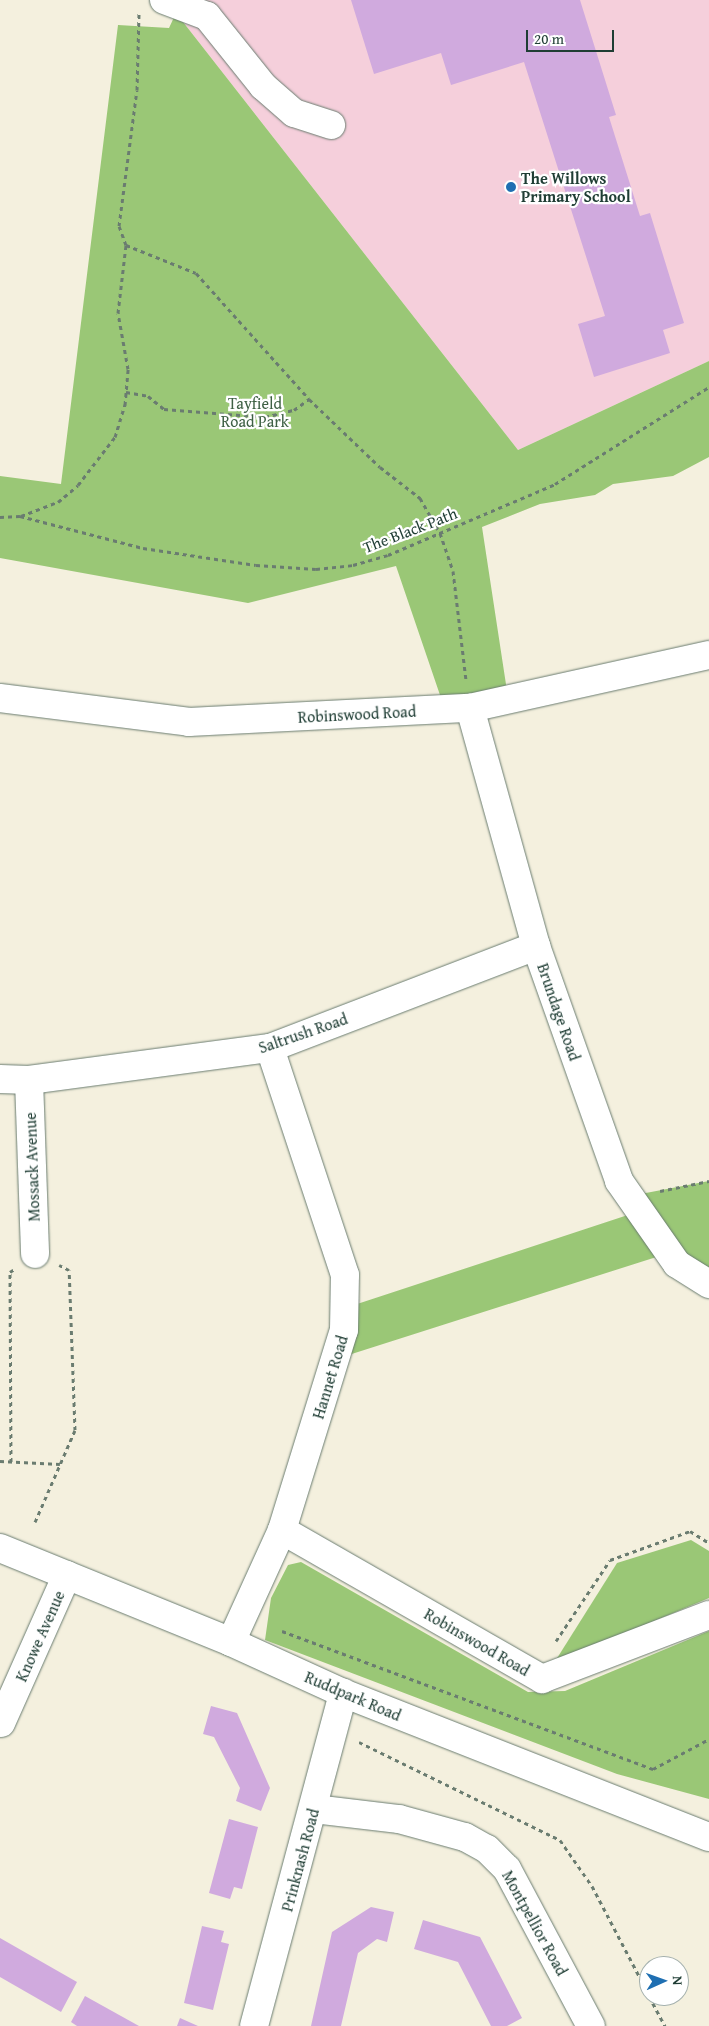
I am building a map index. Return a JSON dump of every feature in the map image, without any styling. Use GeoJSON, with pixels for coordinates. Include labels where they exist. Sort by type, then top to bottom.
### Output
{"type":"FeatureCollection","features":[{"type":"Feature","properties":{"kind":"street"},"geometry":{"type":"LineString","coordinates":[[151,4],[207,16],[275,97],[294,113],[331,125]]}},
{"type":"Feature","properties":{"kind":"street","name":"Robinswood Road"},"geometry":{"type":"LineString","coordinates":[[0,698],[189,722],[470,708],[709,655]]}},
{"type":"Feature","properties":{"kind":"street","name":"Brundage Road"},"geometry":{"type":"LineString","coordinates":[[470,708],[536,946],[619,1180],[677,1264],[709,1284]]}},
{"type":"Feature","properties":{"kind":"street","name":"Saltrush Road"},"geometry":{"type":"LineString","coordinates":[[0,1079],[29,1080],[270,1048],[536,946]]}},
{"type":"Feature","properties":{"kind":"street","name":"Hannet Road"},"geometry":{"type":"LineString","coordinates":[[232,1642],[282,1530],[344,1330],[345,1275],[270,1048]]}},
{"type":"Feature","properties":{"kind":"street","name":"Mossack Avenue"},"geometry":{"type":"LineString","coordinates":[[29,1080],[35,1254]]}},
{"type":"Feature","properties":{"kind":"street","name":"Robinswood Road"},"geometry":{"type":"LineString","coordinates":[[282,1530],[542,1679],[709,1614]]}},
{"type":"Feature","properties":{"kind":"street","name":"Ruddpark Road"},"geometry":{"type":"LineString","coordinates":[[0,1548],[232,1642],[342,1693],[709,1837]]}},
{"type":"Feature","properties":{"kind":"street","name":"Knowe Avenue"},"geometry":{"type":"LineString","coordinates":[[1,1723],[67,1575]]}},
{"type":"Feature","properties":{"kind":"street","name":"Prinknash Road"},"geometry":{"type":"LineString","coordinates":[[254,2026],[314,1809],[342,1693]]}},
{"type":"Feature","properties":{"kind":"street","name":"Montpellior Road"},"geometry":{"type":"LineString","coordinates":[[314,1809],[399,1820],[465,1837],[487,1848],[507,1869],[591,2026]]}},
{"type":"Feature","properties":{"kind":"path"},"geometry":{"type":"LineString","coordinates":[[20,516],[58,502],[98,464],[115,437],[126,392],[128,369],[118,313],[126,245],[119,226],[137,90],[151,4]]}},
{"type":"Feature","properties":{"kind":"path"},"geometry":{"type":"LineString","coordinates":[[126,245],[196,274],[309,399],[380,467],[420,498],[440,533],[453,571],[470,708]]}},
{"type":"Feature","properties":{"kind":"path","name":"The Black Path"},"geometry":{"type":"LineString","coordinates":[[0,517],[20,516],[142,548],[316,570],[353,565],[388,555],[555,484],[709,387]]}},
{"type":"Feature","properties":{"kind":"path"},"geometry":{"type":"LineString","coordinates":[[126,392],[148,396],[164,409],[265,417],[294,410],[309,399]]}},
{"type":"Feature","properties":{"kind":"path"},"geometry":{"type":"LineString","coordinates":[[630,1196],[709,1181]]}},
{"type":"Feature","properties":{"kind":"path"},"geometry":{"type":"LineString","coordinates":[[10,1462],[10,1272],[35,1254],[69,1270],[75,1430],[35,1522]]}},
{"type":"Feature","properties":{"kind":"path"},"geometry":{"type":"LineString","coordinates":[[0,1462],[60,1464]]}},
{"type":"Feature","properties":{"kind":"path"},"geometry":{"type":"LineString","coordinates":[[542,1679],[544,1660],[610,1560],[690,1531],[709,1543]]}},
{"type":"Feature","properties":{"kind":"path"},"geometry":{"type":"LineString","coordinates":[[273,1628],[654,1769],[709,1739]]}},
{"type":"Feature","properties":{"kind":"path"},"geometry":{"type":"LineString","coordinates":[[654,2006],[665,2026]]}},
{"type":"Feature","properties":{"kind":"shaded area","name":"The Willows Primary School"},"geometry":{"type":"Polygon","coordinates":[[[177,0],[709,0],[709,361],[518,450],[176,13],[177,0]]]}},
{"type":"Feature","properties":{"kind":"green space","name":"Tayfield Road Park"},"geometry":{"type":"Polygon","coordinates":[[[176,13],[518,450],[709,361],[709,457],[673,476],[613,484],[595,495],[540,504],[482,527],[507,691],[441,698],[396,566],[248,603],[0,558],[0,476],[61,484],[118,25],[169,28],[176,13]]]}},
{"type":"Feature","properties":{"kind":"green space"},"geometry":{"type":"Polygon","coordinates":[[[709,1181],[709,1284],[669,1253],[336,1359],[345,1308],[640,1211],[630,1196],[709,1181]]]}},
{"type":"Feature","properties":{"kind":"green space"},"geometry":{"type":"Polygon","coordinates":[[[691,1540],[709,1551],[709,1598],[554,1663],[617,1563],[691,1540]]]}},
{"type":"Feature","properties":{"kind":"green space"},"geometry":{"type":"Polygon","coordinates":[[[301,1562],[528,1692],[565,1691],[709,1631],[709,1799],[617,1774],[265,1640],[271,1598],[288,1565],[301,1562]]]}},
{"type":"Feature","properties":{"kind":"building"},"geometry":{"type":"Polygon","coordinates":[[[351,0],[580,0],[616,115],[609,117],[640,216],[650,213],[684,323],[663,330],[670,353],[594,377],[578,324],[605,316],[524,62],[451,85],[441,53],[374,74],[351,0]]]}},
{"type":"Feature","properties":{"kind":"building"},"geometry":{"type":"Polygon","coordinates":[[[211,1706],[237,1713],[270,1788],[261,1811],[236,1801],[240,1788],[214,1737],[203,1734],[211,1706]]]}},
{"type":"Feature","properties":{"kind":"building"},"geometry":{"type":"Polygon","coordinates":[[[229,1819],[258,1827],[242,1889],[234,1887],[230,1899],[209,1893],[229,1819]]]}},
{"type":"Feature","properties":{"kind":"building"},"geometry":{"type":"Polygon","coordinates":[[[371,1907],[394,1912],[387,1942],[377,1939],[358,1953],[341,2026],[311,2026],[332,1932],[371,1907]]]}},
{"type":"Feature","properties":{"kind":"building"},"geometry":{"type":"Polygon","coordinates":[[[423,1920],[480,1937],[522,2018],[507,2026],[491,2026],[458,1962],[414,1949],[423,1920]]]}},
{"type":"Feature","properties":{"kind":"building"},"geometry":{"type":"Polygon","coordinates":[[[202,1926],[224,1931],[221,1942],[229,1944],[213,2010],[184,2003],[202,1926]]]}},
{"type":"Feature","properties":{"kind":"building"},"geometry":{"type":"Polygon","coordinates":[[[0,1938],[77,1982],[61,2012],[0,1977],[0,1938]]]}},
{"type":"Feature","properties":{"kind":"building"},"geometry":{"type":"Polygon","coordinates":[[[85,1996],[139,2026],[77,2026],[71,2022],[85,1996]]]}},
{"type":"Feature","properties":{"kind":"building"},"geometry":{"type":"Polygon","coordinates":[[[180,2018],[198,2026],[177,2026],[180,2018]]]}},
{"type":"Feature","properties":{"kind":"place","name":"The Willows Primary School"},"geometry":{"type":"Point","coordinates":[511,187]}}]}
